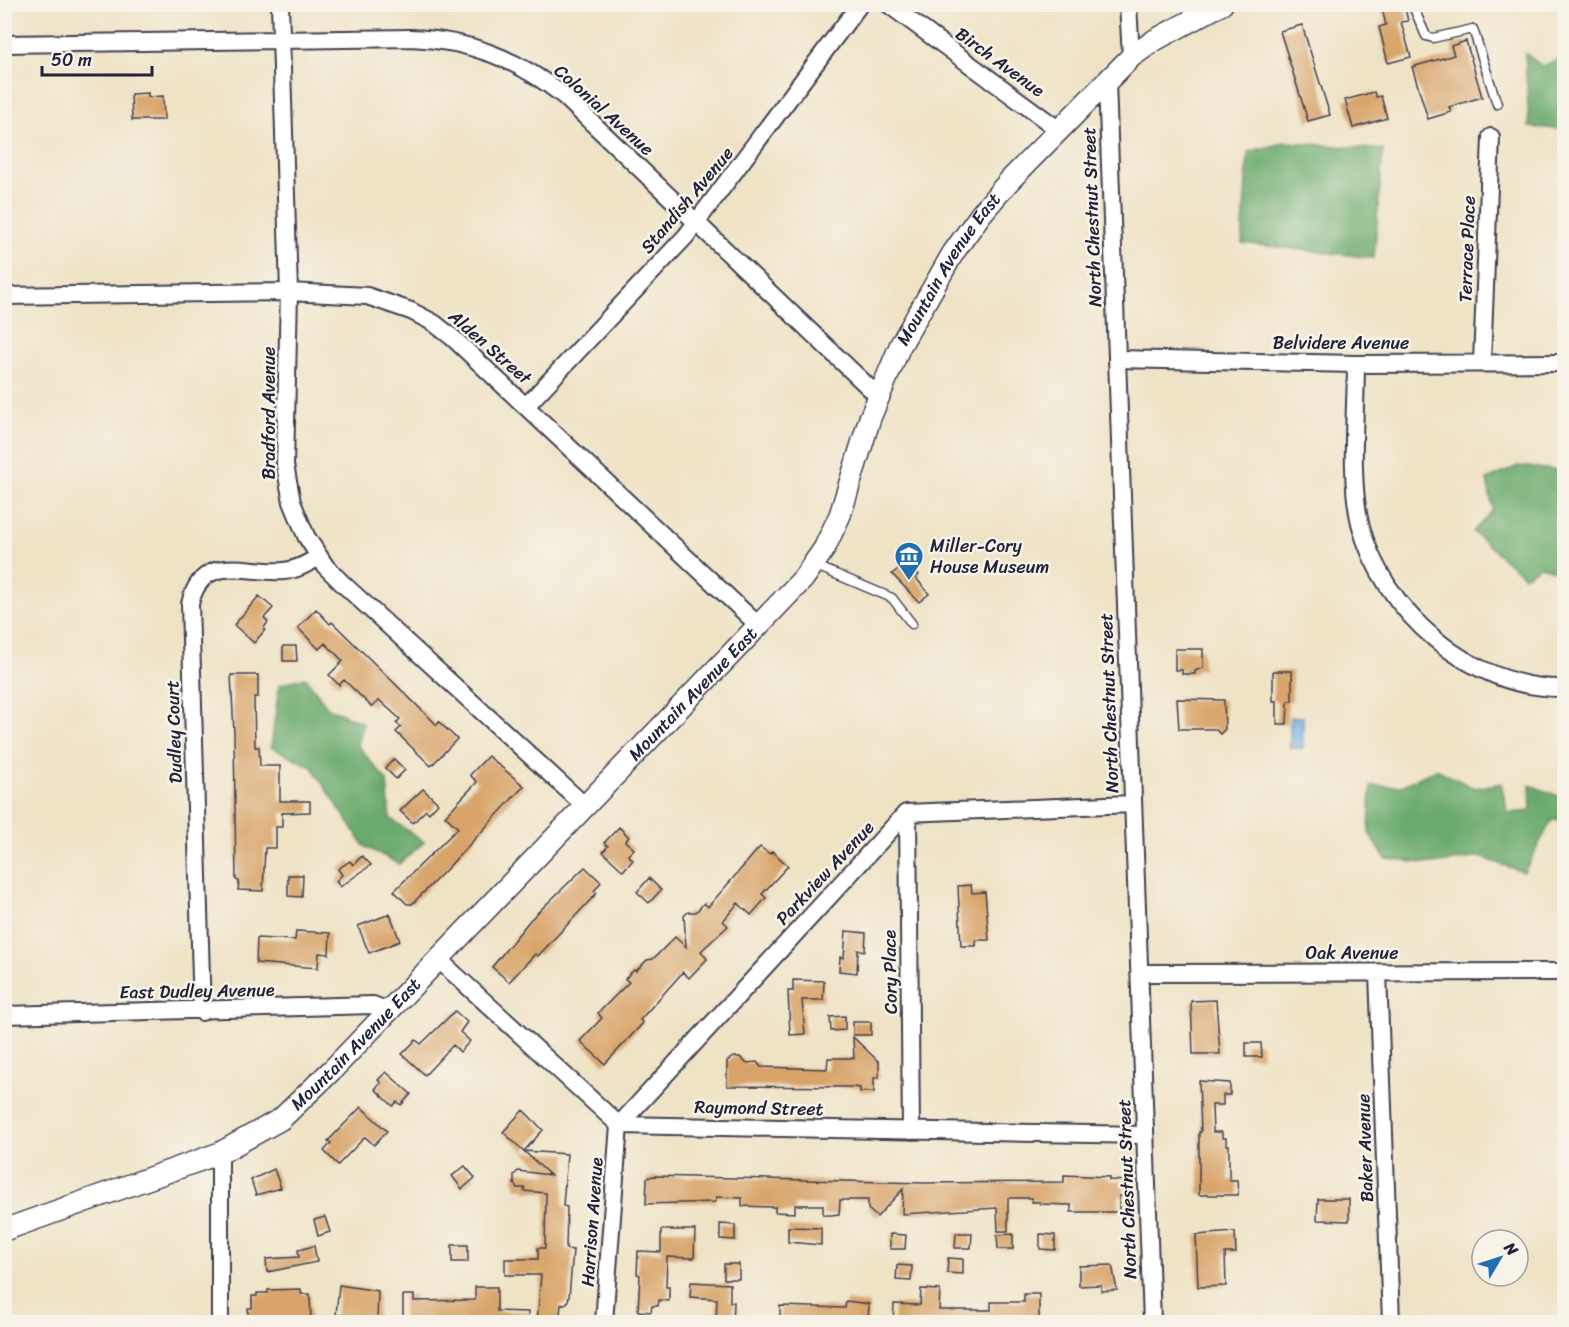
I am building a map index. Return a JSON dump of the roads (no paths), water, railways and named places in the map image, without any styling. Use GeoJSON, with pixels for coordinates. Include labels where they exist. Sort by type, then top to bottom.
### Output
{"type":"FeatureCollection","features":[{"type":"Feature","properties":{"kind":"street","name":"Bradford Avenue"},"geometry":{"type":"LineString","coordinates":[[280,4],[289,292],[285,465],[298,519],[319,557],[342,584],[585,806]]}},
{"type":"Feature","properties":{"kind":"street","name":"Standish Avenue"},"geometry":{"type":"LineString","coordinates":[[527,405],[697,223],[860,4]]}},
{"type":"Feature","properties":{"kind":"street","name":"Birch Avenue"},"geometry":{"type":"LineString","coordinates":[[888,4],[1059,130]]}},
{"type":"Feature","properties":{"kind":"street"},"geometry":{"type":"LineString","coordinates":[[1128,4],[1131,57]]}},
{"type":"Feature","properties":{"kind":"street","name":"Mountain Avenue East"},"geometry":{"type":"LineString","coordinates":[[4,1230],[220,1153],[281,1119],[389,1011],[803,579],[840,515],[879,397],[900,346],[953,253],[981,214],[1010,180],[1131,57],[1155,40],[1222,4]]}},
{"type":"Feature","properties":{"kind":"street","name":"Colonial Avenue"},"geometry":{"type":"LineString","coordinates":[[4,44],[434,39],[458,42],[504,57],[532,72],[564,96],[879,397]]}},
{"type":"Feature","properties":{"kind":"street","name":"North Chestnut Street"},"geometry":{"type":"LineString","coordinates":[[1107,82],[1152,1323]]}},
{"type":"Feature","properties":{"kind":"street","name":"Terrace Place"},"geometry":{"type":"LineString","coordinates":[[1482,362],[1491,137]]}},
{"type":"Feature","properties":{"kind":"street","name":"Alden Street"},"geometry":{"type":"LineString","coordinates":[[4,296],[289,292],[367,296],[411,311],[447,333],[527,405],[758,625]]}},
{"type":"Feature","properties":{"kind":"street","name":"Belvidere Avenue"},"geometry":{"type":"LineString","coordinates":[[1117,359],[1356,364],[1564,363]]}},
{"type":"Feature","properties":{"kind":"street"},"geometry":{"type":"LineString","coordinates":[[1356,364],[1355,476],[1359,522],[1374,561],[1393,592],[1419,624],[1449,650],[1483,672],[1541,688],[1564,688]]}},
{"type":"Feature","properties":{"kind":"street","name":"Dudley Court"},"geometry":{"type":"LineString","coordinates":[[202,1012],[190,604],[192,592],[207,574],[218,569],[284,571],[299,568],[319,557]]}},
{"type":"Feature","properties":{"kind":"street"},"geometry":{"type":"LineString","coordinates":[[908,813],[1132,804]]}},
{"type":"Feature","properties":{"kind":"street","name":"Parkview Avenue"},"geometry":{"type":"LineString","coordinates":[[619,1125],[908,813]]}},
{"type":"Feature","properties":{"kind":"street","name":"Cory Place"},"geometry":{"type":"LineString","coordinates":[[908,813],[911,1131]]}},
{"type":"Feature","properties":{"kind":"street"},"geometry":{"type":"LineString","coordinates":[[438,959],[619,1125]]}},
{"type":"Feature","properties":{"kind":"street","name":"Oak Avenue"},"geometry":{"type":"LineString","coordinates":[[1139,974],[1564,972]]}},
{"type":"Feature","properties":{"kind":"street","name":"Baker Avenue"},"geometry":{"type":"LineString","coordinates":[[1378,973],[1391,1323]]}},
{"type":"Feature","properties":{"kind":"street","name":"East Dudley Avenue"},"geometry":{"type":"LineString","coordinates":[[4,1015],[202,1012],[373,1005],[389,1011]]}},
{"type":"Feature","properties":{"kind":"street","name":"Raymond Street"},"geometry":{"type":"LineString","coordinates":[[619,1125],[1144,1135]]}},
{"type":"Feature","properties":{"kind":"street","name":"Harrison Avenue"},"geometry":{"type":"LineString","coordinates":[[604,1323],[619,1125]]}},
{"type":"Feature","properties":{"kind":"street"},"geometry":{"type":"LineString","coordinates":[[220,1153],[220,1323]]}},
{"type":"Feature","properties":{"kind":"lane"},"geometry":{"type":"LineString","coordinates":[[1412,4],[1426,36],[1433,38],[1473,29],[1497,104]]}},
{"type":"Feature","properties":{"kind":"lane"},"geometry":{"type":"LineString","coordinates":[[813,565],[892,598],[912,624]]}},
{"type":"Feature","properties":{"kind":"water"},"geometry":{"type":"Polygon","coordinates":[[[1290,717],[1303,717],[1303,748],[1290,748],[1290,717]]]}},
{"type":"Feature","properties":{"kind":"place","name":"Miller-Cory House Museum"},"geometry":{"type":"Point","coordinates":[909,582]}}]}
